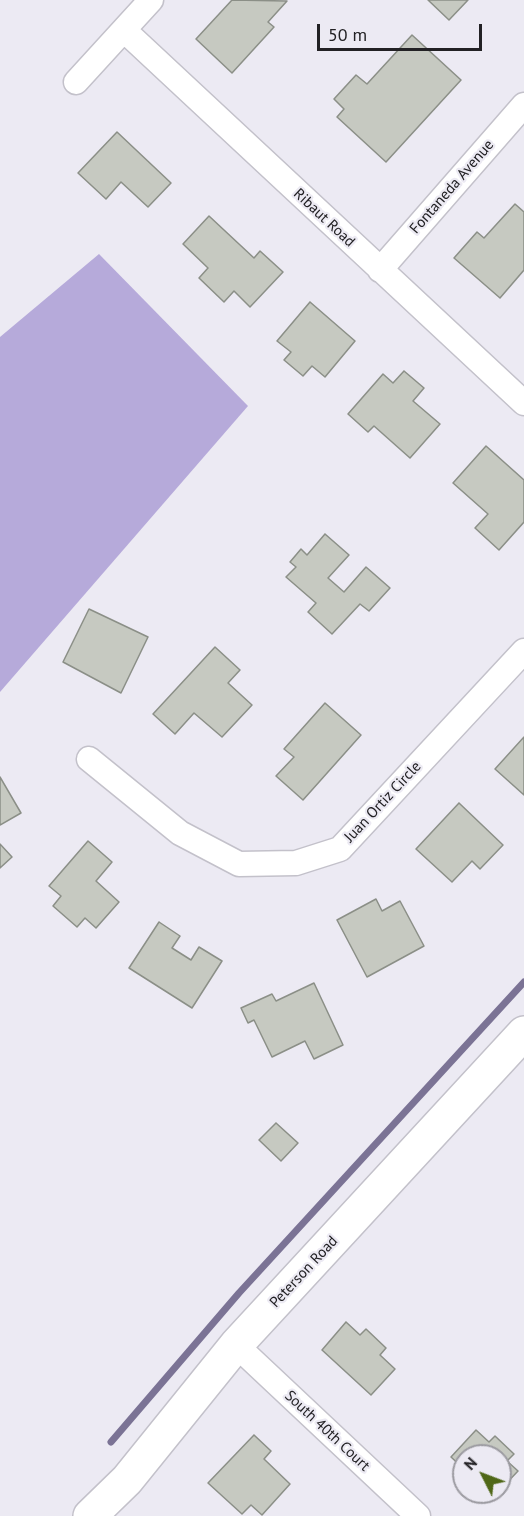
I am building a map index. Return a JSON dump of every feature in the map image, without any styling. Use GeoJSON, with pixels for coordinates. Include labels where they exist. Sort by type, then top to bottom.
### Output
{"type":"FeatureCollection","features":[{"type":"Feature","properties":{"kind":"street"},"geometry":{"type":"LineString","coordinates":[[76,82],[152,0]]}},
{"type":"Feature","properties":{"kind":"street","name":"Ribaut Road"},"geometry":{"type":"LineString","coordinates":[[125,31],[524,403]]}},
{"type":"Feature","properties":{"kind":"street","name":"Fontaneda Avenue"},"geometry":{"type":"LineString","coordinates":[[380,270],[524,105]]}},
{"type":"Feature","properties":{"kind":"street","name":"Juan Ortiz Circle"},"geometry":{"type":"LineString","coordinates":[[89,759],[180,832],[239,864],[296,863],[340,849],[524,651]]}},
{"type":"Feature","properties":{"kind":"street","name":"Peterson Road"},"geometry":{"type":"LineString","coordinates":[[90,1516],[127,1480],[236,1345],[524,1033]]}},
{"type":"Feature","properties":{"kind":"street","name":"South 40th Court"},"geometry":{"type":"LineString","coordinates":[[236,1345],[418,1516]]}},
{"type":"Feature","properties":{"kind":"shaded area"},"geometry":{"type":"Polygon","coordinates":[[[99,254],[248,406],[0,692],[0,337],[99,254]]]}},
{"type":"Feature","properties":{"kind":"building"},"geometry":{"type":"Polygon","coordinates":[[[232,0],[287,1],[268,22],[274,27],[232,73],[196,39],[232,0]]]}},
{"type":"Feature","properties":{"kind":"building"},"geometry":{"type":"Polygon","coordinates":[[[428,0],[468,0],[449,20],[428,0]]]}},
{"type":"Feature","properties":{"kind":"building"},"geometry":{"type":"Polygon","coordinates":[[[412,35],[461,80],[386,162],[337,117],[344,109],[334,99],[356,75],[367,84],[412,35]]]}},
{"type":"Feature","properties":{"kind":"building"},"geometry":{"type":"Polygon","coordinates":[[[117,132],[171,183],[148,207],[121,182],[106,199],[78,173],[117,132]]]}},
{"type":"Feature","properties":{"kind":"building"},"geometry":{"type":"Polygon","coordinates":[[[515,204],[524,212],[524,270],[500,298],[454,258],[477,232],[484,238],[515,204]]]}},
{"type":"Feature","properties":{"kind":"building"},"geometry":{"type":"Polygon","coordinates":[[[209,216],[254,258],[260,251],[283,272],[250,307],[234,291],[224,302],[199,278],[208,268],[183,244],[209,216]]]}},
{"type":"Feature","properties":{"kind":"building"},"geometry":{"type":"Polygon","coordinates":[[[310,302],[355,341],[325,377],[312,366],[303,376],[284,360],[291,352],[277,341],[310,302]]]}},
{"type":"Feature","properties":{"kind":"building"},"geometry":{"type":"Polygon","coordinates":[[[404,371],[424,388],[413,401],[440,424],[410,458],[374,426],[368,432],[348,414],[383,374],[393,383],[404,371]]]}},
{"type":"Feature","properties":{"kind":"building"},"geometry":{"type":"Polygon","coordinates":[[[486,446],[524,480],[524,522],[499,550],[475,528],[488,514],[453,483],[486,446]]]}},
{"type":"Feature","properties":{"kind":"building"},"geometry":{"type":"Polygon","coordinates":[[[325,534],[349,555],[328,578],[344,592],[366,567],[390,588],[369,611],[360,604],[332,634],[308,612],[316,603],[286,577],[296,567],[290,562],[301,549],[307,555],[325,534]]]}},
{"type":"Feature","properties":{"kind":"building"},"geometry":{"type":"Polygon","coordinates":[[[89,609],[148,637],[121,693],[63,662],[89,609]]]}},
{"type":"Feature","properties":{"kind":"building"},"geometry":{"type":"Polygon","coordinates":[[[215,647],[240,670],[228,683],[252,705],[222,737],[194,713],[175,734],[153,714],[215,647]]]}},
{"type":"Feature","properties":{"kind":"building"},"geometry":{"type":"Polygon","coordinates":[[[325,703],[361,735],[303,800],[276,776],[294,757],[284,749],[325,703]]]}},
{"type":"Feature","properties":{"kind":"building"},"geometry":{"type":"Polygon","coordinates":[[[524,737],[524,795],[495,769],[524,737]]]}},
{"type":"Feature","properties":{"kind":"building"},"geometry":{"type":"Polygon","coordinates":[[[0,777],[21,813],[0,825],[0,777]]]}},
{"type":"Feature","properties":{"kind":"building"},"geometry":{"type":"Polygon","coordinates":[[[459,803],[503,845],[480,869],[472,861],[452,882],[416,849],[459,803]]]}},
{"type":"Feature","properties":{"kind":"building"},"geometry":{"type":"Polygon","coordinates":[[[88,841],[112,862],[96,881],[119,902],[96,928],[85,918],[77,927],[53,906],[61,896],[49,886],[88,841]]]}},
{"type":"Feature","properties":{"kind":"building"},"geometry":{"type":"Polygon","coordinates":[[[0,844],[12,857],[0,868],[0,844]]]}},
{"type":"Feature","properties":{"kind":"building"},"geometry":{"type":"Polygon","coordinates":[[[376,899],[382,911],[400,901],[424,946],[367,977],[337,920],[376,899]]]}},
{"type":"Feature","properties":{"kind":"building"},"geometry":{"type":"Polygon","coordinates":[[[159,922],[180,936],[172,948],[191,960],[199,947],[222,961],[192,1008],[129,968],[159,922]]]}},
{"type":"Feature","properties":{"kind":"building"},"geometry":{"type":"Polygon","coordinates":[[[314,983],[343,1045],[314,1059],[305,1041],[272,1057],[254,1020],[248,1023],[241,1008],[272,994],[276,1001],[314,983]]]}},
{"type":"Feature","properties":{"kind":"building"},"geometry":{"type":"Polygon","coordinates":[[[276,1123],[298,1143],[281,1161],[259,1140],[276,1123]]]}},
{"type":"Feature","properties":{"kind":"building"},"geometry":{"type":"Polygon","coordinates":[[[346,1322],[360,1335],[366,1329],[386,1348],[380,1355],[395,1369],[371,1395],[322,1350],[346,1322]]]}},
{"type":"Feature","properties":{"kind":"building"},"geometry":{"type":"Polygon","coordinates":[[[476,1430],[489,1442],[495,1436],[503,1444],[463,1444],[476,1430]]]}},
{"type":"Feature","properties":{"kind":"building"},"geometry":{"type":"Polygon","coordinates":[[[254,1435],[271,1451],[264,1459],[290,1484],[262,1515],[251,1505],[242,1514],[208,1483],[254,1435]]]}},
{"type":"Feature","properties":{"kind":"building"},"geometry":{"type":"Polygon","coordinates":[[[512,1466],[518,1471],[512,1477],[512,1466]]]}},
{"type":"Feature","properties":{"kind":"waterway"},"geometry":{"type":"LineString","coordinates":[[111,1442],[239,1293],[524,982]]}}]}
